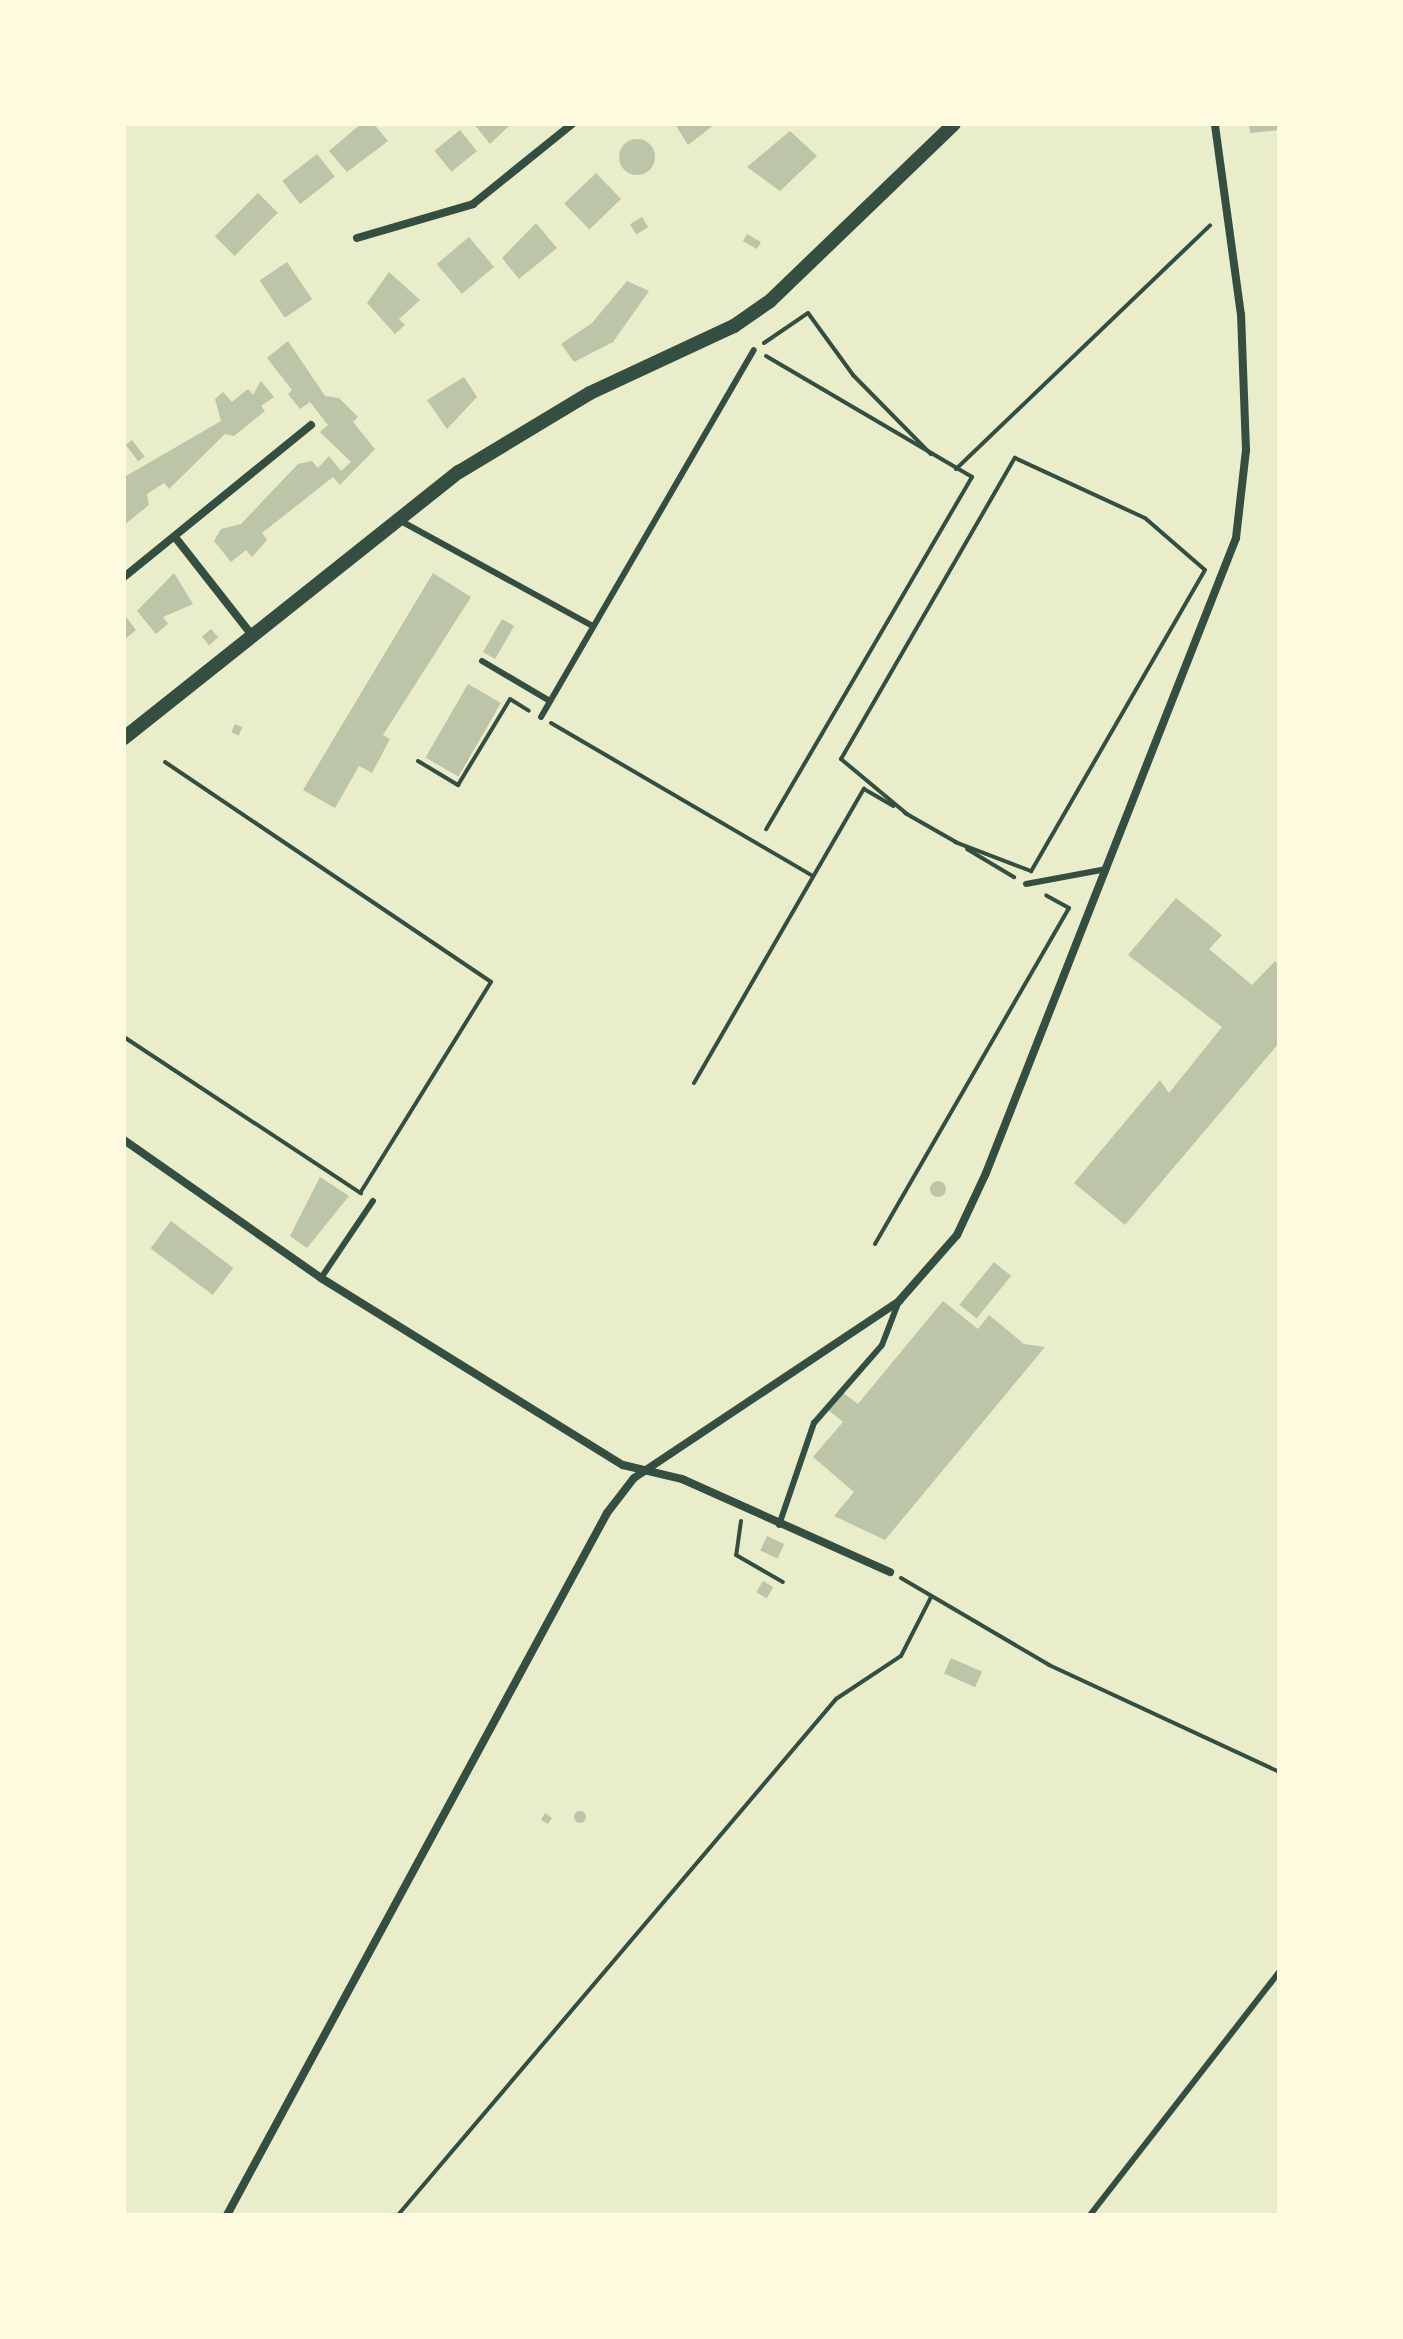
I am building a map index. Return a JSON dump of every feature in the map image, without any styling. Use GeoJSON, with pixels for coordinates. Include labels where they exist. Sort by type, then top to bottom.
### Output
{"type":"FeatureCollection","features":[{"type":"Feature","properties":{"kind":"street"},"geometry":{"type":"LineString","coordinates":[[357,238],[473,204],[572,124]]}},
{"type":"Feature","properties":{"kind":"street"},"geometry":{"type":"LineString","coordinates":[[124,738],[396,518],[525,429],[770,301],[954,124]]}},
{"type":"Feature","properties":{"kind":"street"},"geometry":{"type":"LineString","coordinates":[[227,2215],[607,1513],[649,1470],[899,1301],[957,1235],[986,1173],[1224,574],[1244,494],[1241,315],[1215,124]]}},
{"type":"Feature","properties":{"kind":"street"},"geometry":{"type":"LineString","coordinates":[[124,577],[311,425]]}},
{"type":"Feature","properties":{"kind":"street"},"geometry":{"type":"LineString","coordinates":[[175,537],[251,634]]}},
{"type":"Feature","properties":{"kind":"street"},"geometry":{"type":"LineString","coordinates":[[124,1140],[321,1278],[623,1465],[649,1470],[890,1572]]}},
{"type":"Feature","properties":{"kind":"lane"},"geometry":{"type":"LineString","coordinates":[[541,717],[754,350]]}},
{"type":"Feature","properties":{"kind":"lane"},"geometry":{"type":"LineString","coordinates":[[396,518],[593,626]]}},
{"type":"Feature","properties":{"kind":"lane"},"geometry":{"type":"LineString","coordinates":[[482,661],[550,701]]}},
{"type":"Feature","properties":{"kind":"lane"},"geometry":{"type":"LineString","coordinates":[[1026,884],[1107,869]]}},
{"type":"Feature","properties":{"kind":"lane"},"geometry":{"type":"LineString","coordinates":[[321,1278],[373,1201]]}},
{"type":"Feature","properties":{"kind":"lane"},"geometry":{"type":"LineString","coordinates":[[779,1525],[814,1423],[882,1345],[899,1301]]}},
{"type":"Feature","properties":{"kind":"lane"},"geometry":{"type":"LineString","coordinates":[[1090,2215],[1279,1972]]}},
{"type":"Feature","properties":{"kind":"path"},"geometry":{"type":"LineString","coordinates":[[956,469],[1210,225]]}},
{"type":"Feature","properties":{"kind":"path"},"geometry":{"type":"LineString","coordinates":[[766,829],[972,477],[956,469],[754,350],[808,313],[853,375],[931,454]]}},
{"type":"Feature","properties":{"kind":"path"},"geometry":{"type":"LineString","coordinates":[[907,814],[841,759],[1015,458],[1145,518],[1205,570],[1031,871],[955,842]]}},
{"type":"Feature","properties":{"kind":"path"},"geometry":{"type":"LineString","coordinates":[[418,761],[458,785],[510,699],[813,877]]}},
{"type":"Feature","properties":{"kind":"path"},"geometry":{"type":"LineString","coordinates":[[165,762],[491,982],[360,1193]]}},
{"type":"Feature","properties":{"kind":"path"},"geometry":{"type":"LineString","coordinates":[[694,1083],[864,789],[1069,908],[875,1244]]}},
{"type":"Feature","properties":{"kind":"path"},"geometry":{"type":"LineString","coordinates":[[124,1037],[373,1201]]}},
{"type":"Feature","properties":{"kind":"path"},"geometry":{"type":"LineString","coordinates":[[745,1511],[736,1555],[783,1582]]}},
{"type":"Feature","properties":{"kind":"path"},"geometry":{"type":"LineString","coordinates":[[890,1572],[1141,1711],[1279,1772]]}},
{"type":"Feature","properties":{"kind":"path"},"geometry":{"type":"LineString","coordinates":[[398,2215],[836,1699],[901,1656],[931,1597]]}},
{"type":"Feature","properties":{"kind":"building"},"geometry":{"type":"Polygon","coordinates":[[[361,124],[374,124],[388,141],[347,172],[329,151],[361,124]]]}},
{"type":"Feature","properties":{"kind":"building"},"geometry":{"type":"Polygon","coordinates":[[[474,124],[511,124],[490,144],[474,124]]]}},
{"type":"Feature","properties":{"kind":"building"},"geometry":{"type":"Polygon","coordinates":[[[675,124],[715,124],[688,145],[675,124]]]}},
{"type":"Feature","properties":{"kind":"building"},"geometry":{"type":"Polygon","coordinates":[[[1249,124],[1279,124],[1279,130],[1250,133],[1249,124]]]}},
{"type":"Feature","properties":{"kind":"building"},"geometry":{"type":"Polygon","coordinates":[[[460,130],[477,151],[451,172],[434,151],[460,130]]]}},
{"type":"Feature","properties":{"kind":"building"},"geometry":{"type":"Polygon","coordinates":[[[790,131],[817,156],[780,191],[747,167],[790,131]]]}},
{"type":"Feature","properties":{"kind":"building"},"geometry":{"type":"Polygon","coordinates":[[[637,139],[650,144],[655,157],[650,170],[637,175],[624,170],[619,157],[624,144],[637,139]]]}},
{"type":"Feature","properties":{"kind":"building"},"geometry":{"type":"Polygon","coordinates":[[[317,154],[335,177],[300,204],[282,181],[317,154]]]}},
{"type":"Feature","properties":{"kind":"building"},"geometry":{"type":"Polygon","coordinates":[[[596,173],[621,199],[589,229],[564,204],[596,173]]]}},
{"type":"Feature","properties":{"kind":"building"},"geometry":{"type":"Polygon","coordinates":[[[258,193],[278,213],[235,256],[215,236],[258,193]]]}},
{"type":"Feature","properties":{"kind":"building"},"geometry":{"type":"Polygon","coordinates":[[[642,217],[648,227],[636,234],[630,224],[642,217]]]}},
{"type":"Feature","properties":{"kind":"building"},"geometry":{"type":"Polygon","coordinates":[[[536,223],[557,248],[519,279],[502,258],[536,223]]]}},
{"type":"Feature","properties":{"kind":"building"},"geometry":{"type":"Polygon","coordinates":[[[747,234],[761,242],[757,249],[743,241],[747,234]]]}},
{"type":"Feature","properties":{"kind":"building"},"geometry":{"type":"Polygon","coordinates":[[[469,237],[494,267],[462,294],[437,264],[469,237]]]}},
{"type":"Feature","properties":{"kind":"building"},"geometry":{"type":"Polygon","coordinates":[[[287,262],[312,299],[285,318],[260,280],[287,262]]]}},
{"type":"Feature","properties":{"kind":"building"},"geometry":{"type":"Polygon","coordinates":[[[389,272],[420,300],[399,319],[405,325],[395,334],[367,303],[389,272]]]}},
{"type":"Feature","properties":{"kind":"building"},"geometry":{"type":"Polygon","coordinates":[[[627,281],[649,291],[613,342],[574,362],[561,344],[592,323],[627,281]]]}},
{"type":"Feature","properties":{"kind":"building"},"geometry":{"type":"Polygon","coordinates":[[[288,341],[325,396],[339,398],[358,417],[353,422],[375,449],[340,485],[333,477],[262,533],[267,540],[252,557],[246,550],[231,562],[214,541],[221,529],[241,524],[298,464],[312,461],[318,468],[329,456],[341,471],[351,462],[320,432],[328,425],[310,402],[300,409],[288,394],[292,390],[267,358],[288,341]]]}},
{"type":"Feature","properties":{"kind":"building"},"geometry":{"type":"Polygon","coordinates":[[[464,377],[477,397],[447,429],[427,400],[464,377]]]}},
{"type":"Feature","properties":{"kind":"building"},"geometry":{"type":"Polygon","coordinates":[[[261,381],[274,397],[261,406],[265,411],[234,436],[225,434],[169,489],[164,483],[147,494],[149,505],[124,525],[126,476],[221,421],[215,399],[223,392],[232,402],[248,389],[253,395],[261,381]]]}},
{"type":"Feature","properties":{"kind":"building"},"geometry":{"type":"Polygon","coordinates":[[[132,440],[145,457],[138,462],[126,445],[132,440]]]}},
{"type":"Feature","properties":{"kind":"building"},"geometry":{"type":"Polygon","coordinates":[[[174,573],[193,604],[163,617],[168,624],[156,634],[137,611],[174,573]]]}},
{"type":"Feature","properties":{"kind":"building"},"geometry":{"type":"Polygon","coordinates":[[[433,573],[471,597],[383,735],[390,739],[372,773],[359,766],[335,808],[303,790],[433,573]]]}},
{"type":"Feature","properties":{"kind":"building"},"geometry":{"type":"Polygon","coordinates":[[[124,614],[136,630],[124,640],[124,614]]]}},
{"type":"Feature","properties":{"kind":"building"},"geometry":{"type":"Polygon","coordinates":[[[502,619],[514,626],[495,659],[483,652],[502,619]]]}},
{"type":"Feature","properties":{"kind":"building"},"geometry":{"type":"Polygon","coordinates":[[[211,629],[218,637],[209,645],[202,637],[211,629]]]}},
{"type":"Feature","properties":{"kind":"building"},"geometry":{"type":"Polygon","coordinates":[[[468,684],[501,703],[458,777],[426,758],[468,684]]]}},
{"type":"Feature","properties":{"kind":"building"},"geometry":{"type":"Polygon","coordinates":[[[235,724],[242,727],[239,735],[231,732],[235,724]]]}},
{"type":"Feature","properties":{"kind":"building"},"geometry":{"type":"Polygon","coordinates":[[[1176,898],[1222,935],[1209,949],[1252,985],[1275,961],[1279,965],[1279,1043],[1125,1225],[1074,1183],[1160,1080],[1169,1093],[1222,1027],[1128,955],[1176,898]]]}},
{"type":"Feature","properties":{"kind":"building"},"geometry":{"type":"Polygon","coordinates":[[[320,1177],[349,1196],[307,1248],[290,1236],[320,1177]]]}},
{"type":"Feature","properties":{"kind":"building"},"geometry":{"type":"Polygon","coordinates":[[[935,1181],[941,1181],[946,1189],[944,1195],[935,1197],[930,1192],[930,1186],[935,1181]]]}},
{"type":"Feature","properties":{"kind":"building"},"geometry":{"type":"Polygon","coordinates":[[[171,1221],[233,1268],[213,1295],[151,1248],[171,1221]]]}},
{"type":"Feature","properties":{"kind":"building"},"geometry":{"type":"Polygon","coordinates":[[[994,1262],[1011,1276],[976,1319],[959,1305],[994,1262]]]}},
{"type":"Feature","properties":{"kind":"building"},"geometry":{"type":"Polygon","coordinates":[[[943,1301],[978,1329],[989,1315],[1024,1344],[1045,1347],[885,1540],[834,1516],[854,1492],[813,1457],[843,1422],[827,1409],[842,1392],[858,1404],[943,1301]]]}},
{"type":"Feature","properties":{"kind":"building"},"geometry":{"type":"Polygon","coordinates":[[[767,1536],[784,1544],[777,1559],[760,1551],[767,1536]]]}},
{"type":"Feature","properties":{"kind":"building"},"geometry":{"type":"Polygon","coordinates":[[[763,1581],[773,1587],[767,1598],[756,1592],[763,1581]]]}},
{"type":"Feature","properties":{"kind":"building"},"geometry":{"type":"Polygon","coordinates":[[[951,1658],[982,1672],[975,1687],[944,1674],[951,1658]]]}},
{"type":"Feature","properties":{"kind":"building"},"geometry":{"type":"Polygon","coordinates":[[[580,1811],[586,1817],[580,1823],[574,1817],[580,1811]]]}},
{"type":"Feature","properties":{"kind":"building"},"geometry":{"type":"Polygon","coordinates":[[[545,1813],[552,1818],[548,1824],[541,1820],[545,1813]]]}}]}
